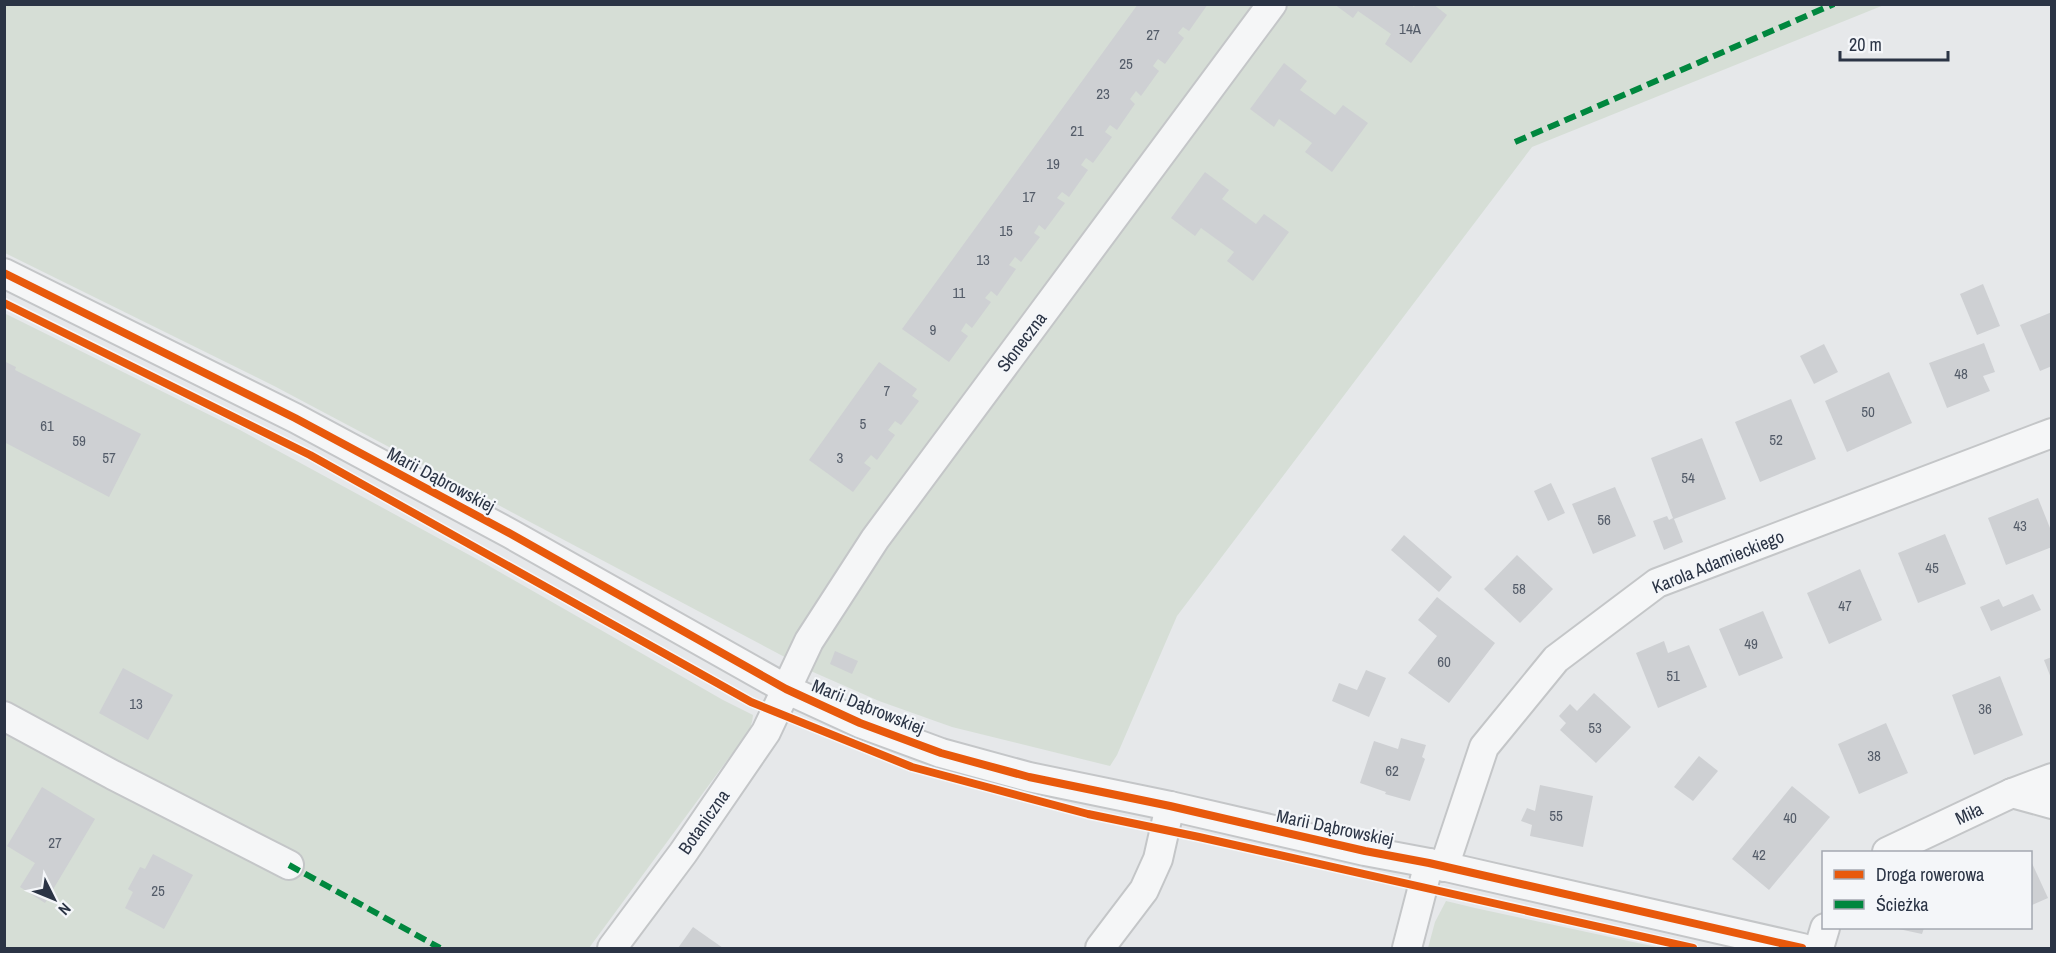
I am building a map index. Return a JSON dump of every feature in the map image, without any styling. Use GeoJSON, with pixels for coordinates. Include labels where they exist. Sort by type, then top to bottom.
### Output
{"type":"FeatureCollection","features":[{"type":"Feature","properties":{"kind":"street","name":"Słoneczna"},"geometry":{"type":"LineString","coordinates":[[786,689],[809,641],[875,539],[1272,4]]}},
{"type":"Feature","properties":{"kind":"street","name":"Marii Dąbrowskiej"},"geometry":{"type":"LineString","coordinates":[[4,273],[305,423],[511,534],[786,689],[860,723],[941,753],[1029,777],[1437,865],[1802,948]]}},
{"type":"Feature","properties":{"kind":"street","name":"Karola Adamieckiego"},"geometry":{"type":"LineString","coordinates":[[1407,948],[1484,747],[1556,659],[1657,583],[2052,434]]}},
{"type":"Feature","properties":{"kind":"street","name":"Botaniczna"},"geometry":{"type":"LineString","coordinates":[[612,948],[683,853],[766,732],[786,689]]}},
{"type":"Feature","properties":{"kind":"street"},"geometry":{"type":"LineString","coordinates":[[4,716],[113,776],[290,865]]}},
{"type":"Feature","properties":{"kind":"street","name":"Miła"},"geometry":{"type":"LineString","coordinates":[[1889,851],[2012,793],[2052,777]]}},
{"type":"Feature","properties":{"kind":"street"},"geometry":{"type":"LineString","coordinates":[[2012,793],[2052,804]]}},
{"type":"Feature","properties":{"kind":"street"},"geometry":{"type":"LineString","coordinates":[[1100,948],[1144,890],[1158,859],[1170,806]]}},
{"type":"Feature","properties":{"kind":"street"},"geometry":{"type":"LineString","coordinates":[[1819,948],[1824,929]]}},
{"type":"Feature","properties":{"kind":"shaded area"},"geometry":{"type":"Polygon","coordinates":[[[4,5],[1884,5],[1532,147],[1177,616],[1117,755],[1110,766],[952,727],[879,701],[813,672],[276,387],[5,253],[4,5]]]}},
{"type":"Feature","properties":{"kind":"shaded area"},"geometry":{"type":"Polygon","coordinates":[[[4,313],[240,430],[484,563],[753,715],[751,727],[743,741],[589,948],[5,948],[4,313]]]}},
{"type":"Feature","properties":{"kind":"shaded area"},"geometry":{"type":"Polygon","coordinates":[[[1446,901],[1661,948],[1428,948],[1435,922],[1446,901]]]}},
{"type":"Feature","properties":{"kind":"building"},"geometry":{"type":"Polygon","coordinates":[[[1138,4],[1208,4],[1189,31],[1183,27],[1178,33],[1184,38],[1165,64],[1158,59],[1153,66],[1159,71],[1141,96],[1136,91],[1130,99],[1135,104],[1117,130],[1110,125],[1105,132],[1112,137],[1093,163],[1086,158],[1081,165],[1088,170],[1069,197],[1062,192],[1057,198],[1065,203],[1045,230],[1039,225],[1034,233],[1040,237],[1021,262],[1015,257],[1009,265],[1016,269],[997,296],[991,291],[985,298],[991,302],[972,328],[966,323],[961,331],[968,336],[949,362],[902,329],[1138,4]]]}},
{"type":"Feature","properties":{"kind":"building"},"geometry":{"type":"Polygon","coordinates":[[[1334,4],[1411,4],[1414,7],[1416,4],[1433,4],[1447,15],[1411,63],[1385,44],[1391,34],[1358,11],[1353,18],[1334,4]]]}},
{"type":"Feature","properties":{"kind":"building"},"geometry":{"type":"Polygon","coordinates":[[[1284,63],[1307,81],[1300,90],[1335,115],[1343,105],[1368,123],[1332,172],[1305,152],[1312,143],[1279,119],[1274,127],[1250,109],[1284,63]]]}},
{"type":"Feature","properties":{"kind":"building"},"geometry":{"type":"Polygon","coordinates":[[[1205,172],[1229,190],[1222,199],[1256,224],[1264,214],[1289,232],[1253,281],[1227,261],[1234,252],[1201,228],[1195,236],[1171,218],[1205,172]]]}},
{"type":"Feature","properties":{"kind":"building"},"geometry":{"type":"Polygon","coordinates":[[[1983,284],[2000,326],[1977,335],[1960,294],[1983,284]]]}},
{"type":"Feature","properties":{"kind":"building"},"geometry":{"type":"Polygon","coordinates":[[[2052,312],[2052,366],[2040,371],[2020,325],[2052,312]]]}},
{"type":"Feature","properties":{"kind":"building"},"geometry":{"type":"Polygon","coordinates":[[[1984,343],[1995,372],[1983,376],[1990,391],[1947,408],[1929,363],[1984,343]]]}},
{"type":"Feature","properties":{"kind":"building"},"geometry":{"type":"Polygon","coordinates":[[[1824,344],[1838,372],[1814,384],[1800,356],[1824,344]]]}},
{"type":"Feature","properties":{"kind":"building"},"geometry":{"type":"Polygon","coordinates":[[[4,361],[16,367],[15,370],[141,434],[109,497],[4,442],[4,361]]]}},
{"type":"Feature","properties":{"kind":"building"},"geometry":{"type":"Polygon","coordinates":[[[879,362],[917,389],[912,396],[919,401],[901,425],[895,421],[888,430],[895,435],[877,460],[871,455],[864,463],[871,468],[853,492],[809,460],[879,362]]]}},
{"type":"Feature","properties":{"kind":"building"},"geometry":{"type":"Polygon","coordinates":[[[1889,372],[1912,423],[1847,452],[1825,401],[1889,372]]]}},
{"type":"Feature","properties":{"kind":"building"},"geometry":{"type":"Polygon","coordinates":[[[1791,399],[1816,459],[1760,482],[1735,422],[1791,399]]]}},
{"type":"Feature","properties":{"kind":"building"},"geometry":{"type":"Polygon","coordinates":[[[1702,438],[1726,499],[1674,519],[1683,542],[1664,550],[1653,521],[1667,516],[1669,520],[1673,518],[1651,458],[1702,438]]]}},
{"type":"Feature","properties":{"kind":"building"},"geometry":{"type":"Polygon","coordinates":[[[1551,483],[1565,513],[1548,521],[1534,491],[1551,483]]]}},
{"type":"Feature","properties":{"kind":"building"},"geometry":{"type":"Polygon","coordinates":[[[1615,487],[1636,536],[1593,554],[1572,504],[1615,487]]]}},
{"type":"Feature","properties":{"kind":"building"},"geometry":{"type":"Polygon","coordinates":[[[2038,498],[2052,533],[2052,547],[2006,565],[1988,518],[2038,498]]]}},
{"type":"Feature","properties":{"kind":"building"},"geometry":{"type":"Polygon","coordinates":[[[1945,534],[1966,584],[1918,603],[1898,553],[1945,534]]]}},
{"type":"Feature","properties":{"kind":"building"},"geometry":{"type":"Polygon","coordinates":[[[1404,535],[1452,577],[1439,592],[1391,550],[1404,535]]]}},
{"type":"Feature","properties":{"kind":"building"},"geometry":{"type":"Polygon","coordinates":[[[1517,555],[1553,589],[1520,623],[1484,589],[1517,555]]]}},
{"type":"Feature","properties":{"kind":"building"},"geometry":{"type":"Polygon","coordinates":[[[1860,569],[1882,620],[1829,644],[1807,593],[1860,569]]]}},
{"type":"Feature","properties":{"kind":"building"},"geometry":{"type":"Polygon","coordinates":[[[2033,594],[2041,610],[1991,631],[1980,607],[1999,599],[2003,607],[2033,594]]]}},
{"type":"Feature","properties":{"kind":"building"},"geometry":{"type":"Polygon","coordinates":[[[1437,597],[1495,643],[1449,703],[1408,673],[1437,636],[1418,620],[1437,597]]]}},
{"type":"Feature","properties":{"kind":"building"},"geometry":{"type":"Polygon","coordinates":[[[1763,611],[1783,658],[1739,676],[1719,629],[1763,611]]]}},
{"type":"Feature","properties":{"kind":"building"},"geometry":{"type":"Polygon","coordinates":[[[1664,641],[1668,653],[1689,645],[1707,687],[1658,708],[1636,653],[1664,641]]]}},
{"type":"Feature","properties":{"kind":"building"},"geometry":{"type":"Polygon","coordinates":[[[835,651],[858,661],[852,674],[830,664],[835,651]]]}},
{"type":"Feature","properties":{"kind":"building"},"geometry":{"type":"Polygon","coordinates":[[[2052,657],[2052,678],[2051,678],[2044,660],[2052,657]]]}},
{"type":"Feature","properties":{"kind":"building"},"geometry":{"type":"Polygon","coordinates":[[[123,668],[173,695],[148,740],[99,713],[123,668]]]}},
{"type":"Feature","properties":{"kind":"building"},"geometry":{"type":"Polygon","coordinates":[[[1366,670],[1386,678],[1369,717],[1332,701],[1339,683],[1357,690],[1366,670]]]}},
{"type":"Feature","properties":{"kind":"building"},"geometry":{"type":"Polygon","coordinates":[[[2000,676],[2023,735],[1974,755],[1952,695],[2000,676]]]}},
{"type":"Feature","properties":{"kind":"building"},"geometry":{"type":"Polygon","coordinates":[[[1594,693],[1631,727],[1596,763],[1560,730],[1566,723],[1559,716],[1570,704],[1577,711],[1594,693]]]}},
{"type":"Feature","properties":{"kind":"building"},"geometry":{"type":"Polygon","coordinates":[[[1886,723],[1908,773],[1859,794],[1838,744],[1886,723]]]}},
{"type":"Feature","properties":{"kind":"building"},"geometry":{"type":"Polygon","coordinates":[[[1401,738],[1426,745],[1422,757],[1425,759],[1410,801],[1385,794],[1386,792],[1360,783],[1374,741],[1398,749],[1401,738]]]}},
{"type":"Feature","properties":{"kind":"building"},"geometry":{"type":"Polygon","coordinates":[[[1699,756],[1718,771],[1693,801],[1674,787],[1699,756]]]}},
{"type":"Feature","properties":{"kind":"building"},"geometry":{"type":"Polygon","coordinates":[[[1540,785],[1593,796],[1583,847],[1530,836],[1532,825],[1521,821],[1527,808],[1535,811],[1540,785]]]}},
{"type":"Feature","properties":{"kind":"building"},"geometry":{"type":"Polygon","coordinates":[[[1792,786],[1830,817],[1769,890],[1732,859],[1792,786]]]}},
{"type":"Feature","properties":{"kind":"building"},"geometry":{"type":"Polygon","coordinates":[[[42,787],[95,819],[45,903],[20,887],[35,863],[7,846],[42,787]]]}},
{"type":"Feature","properties":{"kind":"building"},"geometry":{"type":"Polygon","coordinates":[[[153,854],[193,875],[164,929],[125,908],[133,892],[128,889],[140,867],[145,869],[153,854]]]}},
{"type":"Feature","properties":{"kind":"building"},"geometry":{"type":"Polygon","coordinates":[[[2032,863],[2048,898],[2032,905],[2032,863]]]}},
{"type":"Feature","properties":{"kind":"building"},"geometry":{"type":"Polygon","coordinates":[[[693,927],[723,948],[678,948],[693,927]]]}},
{"type":"Feature","properties":{"kind":"building"},"geometry":{"type":"Polygon","coordinates":[[[1899,929],[1924,929],[1922,934],[1899,929]]]}},
{"type":"Feature","properties":{"kind":"marked path"},"geometry":{"type":"LineString","coordinates":[[1515,142],[1834,4]]}},
{"type":"Feature","properties":{"kind":"marked path"},"geometry":{"type":"LineString","coordinates":[[289,865],[440,948]]}},
{"type":"Feature","properties":{"kind":"cycle path"},"geometry":{"type":"LineString","coordinates":[[4,273],[295,418],[511,534],[786,689],[860,723],[941,753],[1029,777],[1429,863],[1802,948]]}},
{"type":"Feature","properties":{"kind":"cycle path"},"geometry":{"type":"LineString","coordinates":[[4,303],[310,455],[751,702],[912,767],[1088,814],[1693,948]]}}]}
